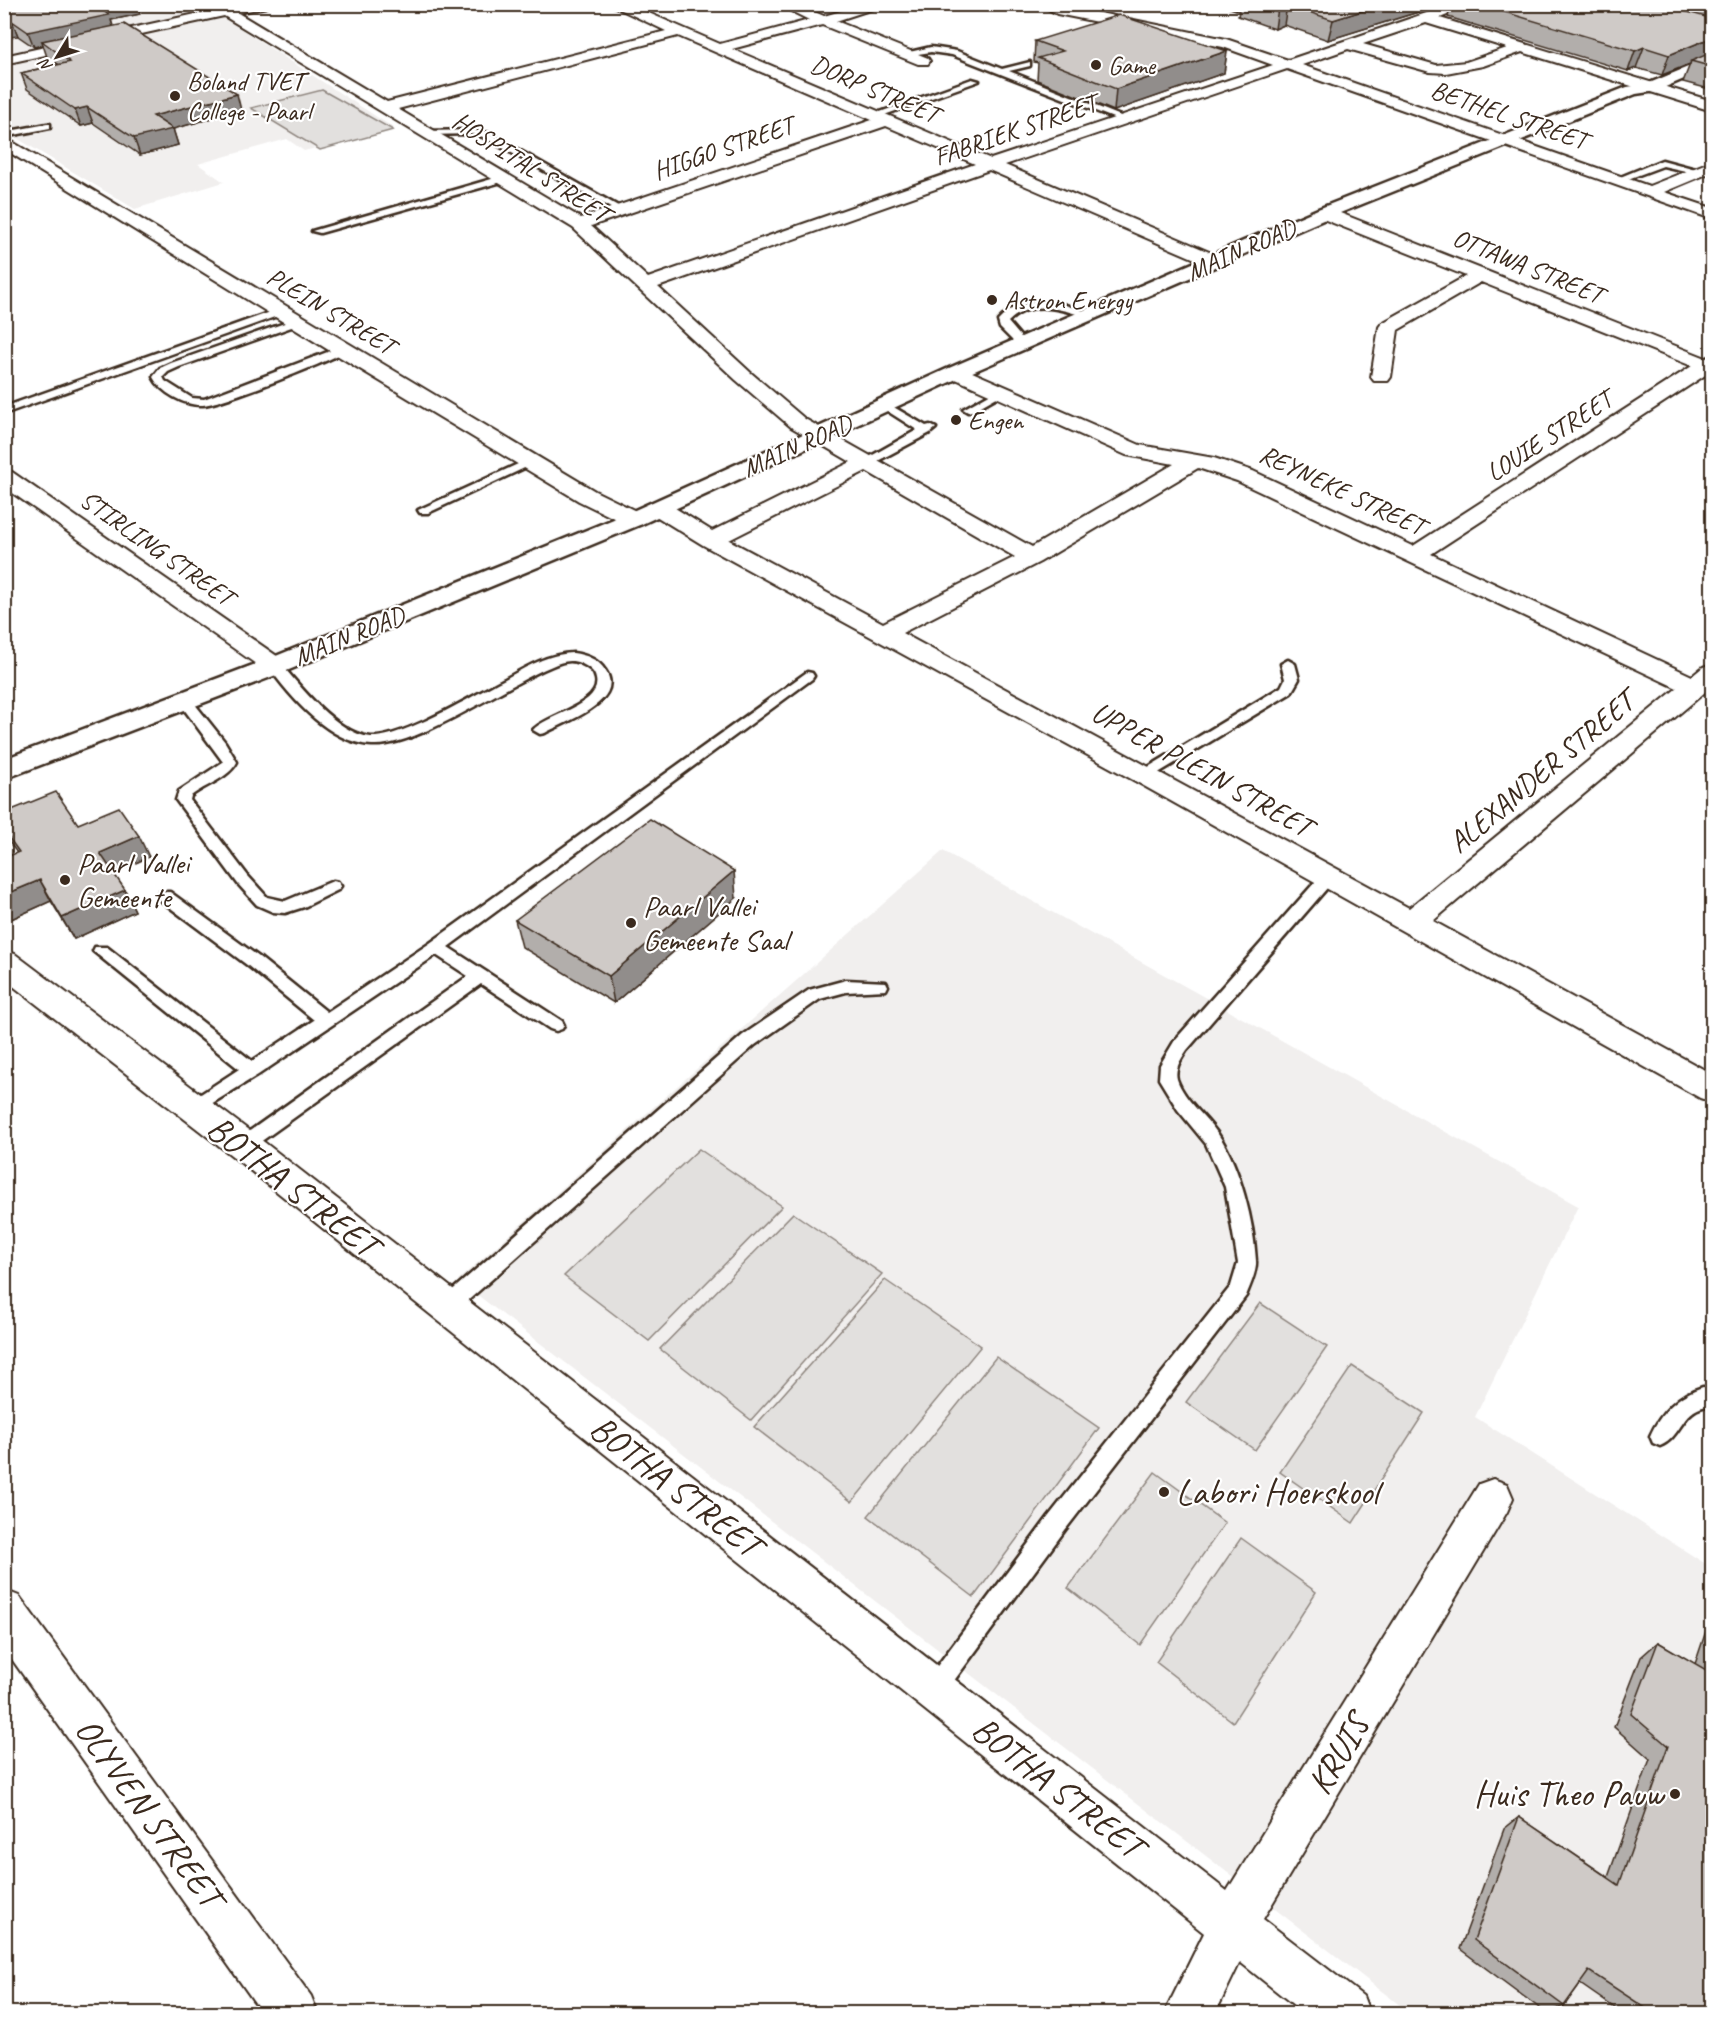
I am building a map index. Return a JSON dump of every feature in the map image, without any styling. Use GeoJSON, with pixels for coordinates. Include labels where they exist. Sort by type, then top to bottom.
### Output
{"type":"FeatureCollection","features":[{"type":"Feature","properties":{"kind":"main road"},"geometry":{"type":"LineString","coordinates":[[1640,87],[1713,50]]}},
{"type":"Feature","properties":{"kind":"main road"},"geometry":{"type":"LineString","coordinates":[[1640,87],[1713,62]]}},
{"type":"Feature","properties":{"kind":"main road","name":"MAIN ROAD"},"geometry":{"type":"LineString","coordinates":[[4,770],[275,666],[646,513],[956,372],[1324,213],[1640,87]]}},
{"type":"Feature","properties":{"kind":"street"},"geometry":{"type":"LineString","coordinates":[[4,60],[220,8],[262,4]]}},
{"type":"Feature","properties":{"kind":"street","name":"DORP STREET"},"geometry":{"type":"LineString","coordinates":[[615,4],[878,119],[1215,261]]}},
{"type":"Feature","properties":{"kind":"street"},"geometry":{"type":"LineString","coordinates":[[783,4],[923,61]]}},
{"type":"Feature","properties":{"kind":"street"},"geometry":{"type":"LineString","coordinates":[[716,49],[882,4]]}},
{"type":"Feature","properties":{"kind":"street","name":"BETHEL STREET"},"geometry":{"type":"LineString","coordinates":[[1045,4],[1057,10],[1226,43],[1713,214]]}},
{"type":"Feature","properties":{"kind":"street","name":"FABRIEK STREET"},"geometry":{"type":"LineString","coordinates":[[647,285],[989,165],[1468,4]]}},
{"type":"Feature","properties":{"kind":"street","name":"HOSPITAL STREET"},"geometry":{"type":"LineString","coordinates":[[220,8],[579,224],[743,376],[798,423],[1032,557]]}},
{"type":"Feature","properties":{"kind":"street"},"geometry":{"type":"LineString","coordinates":[[1425,18],[1640,87],[1713,106]]}},
{"type":"Feature","properties":{"kind":"street"},"geometry":{"type":"LineString","coordinates":[[386,107],[678,32]]}},
{"type":"Feature","properties":{"kind":"street"},"geometry":{"type":"LineString","coordinates":[[1347,44],[1435,69],[1448,70],[1459,70],[1520,48]]}},
{"type":"Feature","properties":{"kind":"street","name":"HIGGO STREET"},"geometry":{"type":"LineString","coordinates":[[579,224],[878,119]]}},
{"type":"Feature","properties":{"kind":"street","name":"PLEIN STREET"},"geometry":{"type":"LineString","coordinates":[[4,142],[342,350],[587,496],[646,513]]}},
{"type":"Feature","properties":{"kind":"street"},"geometry":{"type":"LineString","coordinates":[[1649,192],[1706,169]]}},
{"type":"Feature","properties":{"kind":"street","name":"OTTAWA STREET"},"geometry":{"type":"LineString","coordinates":[[1324,213],[1711,364]]}},
{"type":"Feature","properties":{"kind":"street"},"geometry":{"type":"LineString","coordinates":[[594,237],[638,256]]}},
{"type":"Feature","properties":{"kind":"street"},"geometry":{"type":"LineString","coordinates":[[663,264],[693,267]]}},
{"type":"Feature","properties":{"kind":"street"},"geometry":{"type":"LineString","coordinates":[[1381,377],[1389,327],[1482,274]]}},
{"type":"Feature","properties":{"kind":"street","name":"LOUIE STREET"},"geometry":{"type":"LineString","coordinates":[[1414,555],[1711,364]]}},
{"type":"Feature","properties":{"kind":"street","name":"REYNEKE STREET"},"geometry":{"type":"LineString","coordinates":[[956,372],[1134,450],[1196,461],[1245,476],[1702,689]]}},
{"type":"Feature","properties":{"kind":"street"},"geometry":{"type":"LineString","coordinates":[[885,632],[1032,557],[1196,461]]}},
{"type":"Feature","properties":{"kind":"street"},"geometry":{"type":"LineString","coordinates":[[711,540],[868,462]]}},
{"type":"Feature","properties":{"kind":"street","name":"STIRLING STREET"},"geometry":{"type":"LineString","coordinates":[[4,477],[275,666]]}},
{"type":"Feature","properties":{"kind":"street","name":"UPPER PLEIN STREET"},"geometry":{"type":"LineString","coordinates":[[646,513],[711,540],[885,632],[1713,1089]]}},
{"type":"Feature","properties":{"kind":"street","name":"ALEXANDER STREET"},"geometry":{"type":"LineString","coordinates":[[1412,922],[1702,689]]}},
{"type":"Feature","properties":{"kind":"street","name":"BOTHA STREET"},"geometry":{"type":"LineString","coordinates":[[4,962],[243,1145],[1345,2013]]}},
{"type":"Feature","properties":{"kind":"street","name":"KRUIS"},"geometry":{"type":"LineString","coordinates":[[1189,2013],[1233,1925],[1493,1498]]}},
{"type":"Feature","properties":{"kind":"street","name":"OLYVEN STREET"},"geometry":{"type":"LineString","coordinates":[[4,1611],[293,2013]]}},
{"type":"Feature","properties":{"kind":"lane"},"geometry":{"type":"LineString","coordinates":[[906,54],[921,48],[944,49],[967,55],[1001,72],[1124,119]]}},
{"type":"Feature","properties":{"kind":"lane"},"geometry":{"type":"LineString","coordinates":[[1001,72],[1027,64]]}},
{"type":"Feature","properties":{"kind":"lane"},"geometry":{"type":"LineString","coordinates":[[878,119],[975,81]]}},
{"type":"Feature","properties":{"kind":"lane"},"geometry":{"type":"LineString","coordinates":[[4,135],[46,126]]}},
{"type":"Feature","properties":{"kind":"lane"},"geometry":{"type":"LineString","coordinates":[[427,133],[472,132],[486,135],[621,210]]}},
{"type":"Feature","properties":{"kind":"lane"},"geometry":{"type":"LineString","coordinates":[[1617,180],[1656,164],[1706,169]]}},
{"type":"Feature","properties":{"kind":"lane"},"geometry":{"type":"LineString","coordinates":[[317,231],[502,179]]}},
{"type":"Feature","properties":{"kind":"lane"},"geometry":{"type":"LineString","coordinates":[[1022,344],[1004,326],[1003,321],[1007,316],[1034,303],[1055,304],[1091,315]]}},
{"type":"Feature","properties":{"kind":"lane"},"geometry":{"type":"LineString","coordinates":[[288,317],[164,370],[158,377],[161,383],[189,401],[205,402],[342,350]]}},
{"type":"Feature","properties":{"kind":"lane"},"geometry":{"type":"LineString","coordinates":[[4,411],[288,317]]}},
{"type":"Feature","properties":{"kind":"lane"},"geometry":{"type":"LineString","coordinates":[[968,409],[1000,391]]}},
{"type":"Feature","properties":{"kind":"lane"},"geometry":{"type":"LineString","coordinates":[[868,462],[928,429],[885,405]]}},
{"type":"Feature","properties":{"kind":"lane"},"geometry":{"type":"LineString","coordinates":[[424,510],[529,462]]}},
{"type":"Feature","properties":{"kind":"lane"},"geometry":{"type":"LineString","coordinates":[[275,666],[304,700],[334,724],[357,737],[383,742],[411,731],[553,661],[574,657],[598,669],[605,679],[605,686],[598,696],[540,730]]}},
{"type":"Feature","properties":{"kind":"lane"},"geometry":{"type":"LineString","coordinates":[[1145,775],[1286,690],[1292,680],[1288,664]]}},
{"type":"Feature","properties":{"kind":"lane"},"geometry":{"type":"LineString","coordinates":[[193,1108],[436,947],[807,676]]}},
{"type":"Feature","properties":{"kind":"lane"},"geometry":{"type":"LineString","coordinates":[[185,701],[220,745],[230,762],[221,771],[192,787],[184,794],[183,800],[243,880],[262,901],[273,906],[285,907],[299,903],[333,886]]}},
{"type":"Feature","properties":{"kind":"lane"},"geometry":{"type":"LineString","coordinates":[[933,1689],[1057,1523],[1239,1290],[1247,1263],[1234,1187],[1225,1162],[1212,1139],[1172,1089],[1168,1078],[1168,1065],[1181,1045],[1329,876]]}},
{"type":"Feature","properties":{"kind":"lane"},"geometry":{"type":"LineString","coordinates":[[165,896],[253,961],[326,1021]]}},
{"type":"Feature","properties":{"kind":"lane"},"geometry":{"type":"LineString","coordinates":[[436,947],[556,1025]]}},
{"type":"Feature","properties":{"kind":"lane"},"geometry":{"type":"LineString","coordinates":[[101,951],[252,1070]]}},
{"type":"Feature","properties":{"kind":"lane"},"geometry":{"type":"LineString","coordinates":[[243,1145],[480,976]]}},
{"type":"Feature","properties":{"kind":"lane"},"geometry":{"type":"LineString","coordinates":[[447,1307],[749,1040],[815,994],[846,986],[880,986]]}},
{"type":"Feature","properties":{"kind":"lane"},"geometry":{"type":"LineString","coordinates":[[1660,1437],[1690,1402],[1703,1396],[1713,1397]]}},
{"type":"Feature","properties":{"kind":"shaded area"},"geometry":{"type":"Polygon","coordinates":[[[199,4],[209,10],[5,56],[4,5],[199,4]]]}},
{"type":"Feature","properties":{"kind":"shaded area","name":"Boland TVET College - Paarl"},"geometry":{"type":"Polygon","coordinates":[[[224,18],[394,128],[304,151],[287,139],[198,164],[224,182],[135,209],[5,131],[5,64],[224,18]]]}},
{"type":"Feature","properties":{"kind":"shaded area"},"geometry":{"type":"Polygon","coordinates":[[[322,90],[393,130],[320,150],[251,108],[322,90]]]}},
{"type":"Feature","properties":{"kind":"shaded area","name":"Labori Hoerskool"},"geometry":{"type":"Polygon","coordinates":[[[943,851],[1578,1206],[1475,1417],[1712,1568],[1712,2013],[1410,2013],[458,1280],[943,851]]]}},
{"type":"Feature","properties":{"kind":"shaded area"},"geometry":{"type":"Polygon","coordinates":[[[699,1149],[782,1206],[649,1341],[564,1276],[699,1149]]]}},
{"type":"Feature","properties":{"kind":"shaded area"},"geometry":{"type":"Polygon","coordinates":[[[793,1213],[882,1274],[751,1420],[660,1349],[793,1213]]]}},
{"type":"Feature","properties":{"kind":"shaded area"},"geometry":{"type":"Polygon","coordinates":[[[885,1280],[981,1346],[852,1502],[754,1427],[885,1280]]]}},
{"type":"Feature","properties":{"kind":"shaded area"},"geometry":{"type":"Polygon","coordinates":[[[1260,1303],[1327,1347],[1255,1450],[1186,1402],[1260,1303]]]}},
{"type":"Feature","properties":{"kind":"shaded area"},"geometry":{"type":"Polygon","coordinates":[[[996,1357],[1099,1428],[974,1597],[868,1516],[996,1357]]]}},
{"type":"Feature","properties":{"kind":"shaded area"},"geometry":{"type":"Polygon","coordinates":[[[1352,1366],[1424,1413],[1353,1523],[1280,1472],[1352,1366]]]}},
{"type":"Feature","properties":{"kind":"shaded area"},"geometry":{"type":"Polygon","coordinates":[[[1155,1472],[1225,1523],[1140,1645],[1068,1588],[1155,1472]]]}},
{"type":"Feature","properties":{"kind":"shaded area"},"geometry":{"type":"Polygon","coordinates":[[[1241,1538],[1316,1592],[1233,1722],[1156,1662],[1241,1538]]]}},
{"type":"Feature","properties":{"kind":"building"},"geometry":{"type":"Polygon","coordinates":[[[4,4],[110,4],[97,7],[109,15],[28,32],[12,21],[4,22],[4,4]]]}},
{"type":"Feature","properties":{"kind":"building"},"geometry":{"type":"Polygon","coordinates":[[[1267,4],[1384,4],[1333,20],[1287,5],[1278,8],[1267,4]]]}},
{"type":"Feature","properties":{"kind":"building"},"geometry":{"type":"Polygon","coordinates":[[[1478,4],[1659,4],[1713,19],[1713,37],[1669,55],[1644,47],[1635,51],[1478,4]]]}},
{"type":"Feature","properties":{"kind":"building"},"geometry":{"type":"Polygon","coordinates":[[[1119,15],[1227,51],[1116,89],[1038,58],[1063,51],[1035,41],[1119,15]]]}},
{"type":"Feature","properties":{"kind":"building"},"geometry":{"type":"Polygon","coordinates":[[[124,24],[237,94],[153,116],[173,129],[134,138],[87,107],[75,110],[21,73],[70,62],[42,41],[124,24]]]}},
{"type":"Feature","properties":{"kind":"building"},"geometry":{"type":"Polygon","coordinates":[[[1713,52],[1713,67],[1691,61],[1713,52]]]}},
{"type":"Feature","properties":{"kind":"building","name":"Paarl Vallei Gemeente"},"geometry":{"type":"Polygon","coordinates":[[[56,792],[78,824],[119,807],[139,836],[100,853],[125,890],[62,918],[40,880],[4,895],[4,858],[19,852],[4,831],[4,813],[56,792]]]}},
{"type":"Feature","properties":{"kind":"building","name":"Paarl Vallei Gemeente Saal"},"geometry":{"type":"Polygon","coordinates":[[[650,819],[734,871],[609,976],[515,920],[650,819]]]}},
{"type":"Feature","properties":{"kind":"building","name":"Huis Theo Pauw"},"geometry":{"type":"Polygon","coordinates":[[[1658,1642],[1706,1670],[1713,1651],[1713,2013],[1653,2013],[1589,1971],[1564,2006],[1474,1940],[1519,1817],[1619,1885],[1668,1746],[1631,1714],[1658,1642]]]}},
{"type":"Feature","properties":{"kind":"place","name":"Game"},"geometry":{"type":"Point","coordinates":[1096,65]}},
{"type":"Feature","properties":{"kind":"place","name":"Boland TVET College - Paarl"},"geometry":{"type":"Point","coordinates":[175,96]}},
{"type":"Feature","properties":{"kind":"place","name":"Astron Energy"},"geometry":{"type":"Point","coordinates":[992,300]}},
{"type":"Feature","properties":{"kind":"place","name":"Engen"},"geometry":{"type":"Point","coordinates":[956,420]}},
{"type":"Feature","properties":{"kind":"place","name":"Paarl Vallei Gemeente"},"geometry":{"type":"Point","coordinates":[65,880]}},
{"type":"Feature","properties":{"kind":"place","name":"Paarl Vallei Gemeente Saal"},"geometry":{"type":"Point","coordinates":[631,923]}},
{"type":"Feature","properties":{"kind":"place","name":"Labori Hoerskool"},"geometry":{"type":"Point","coordinates":[1164,1492]}},
{"type":"Feature","properties":{"kind":"place","name":"Huis Theo Pauw"},"geometry":{"type":"Point","coordinates":[1675,1794]}}]}
